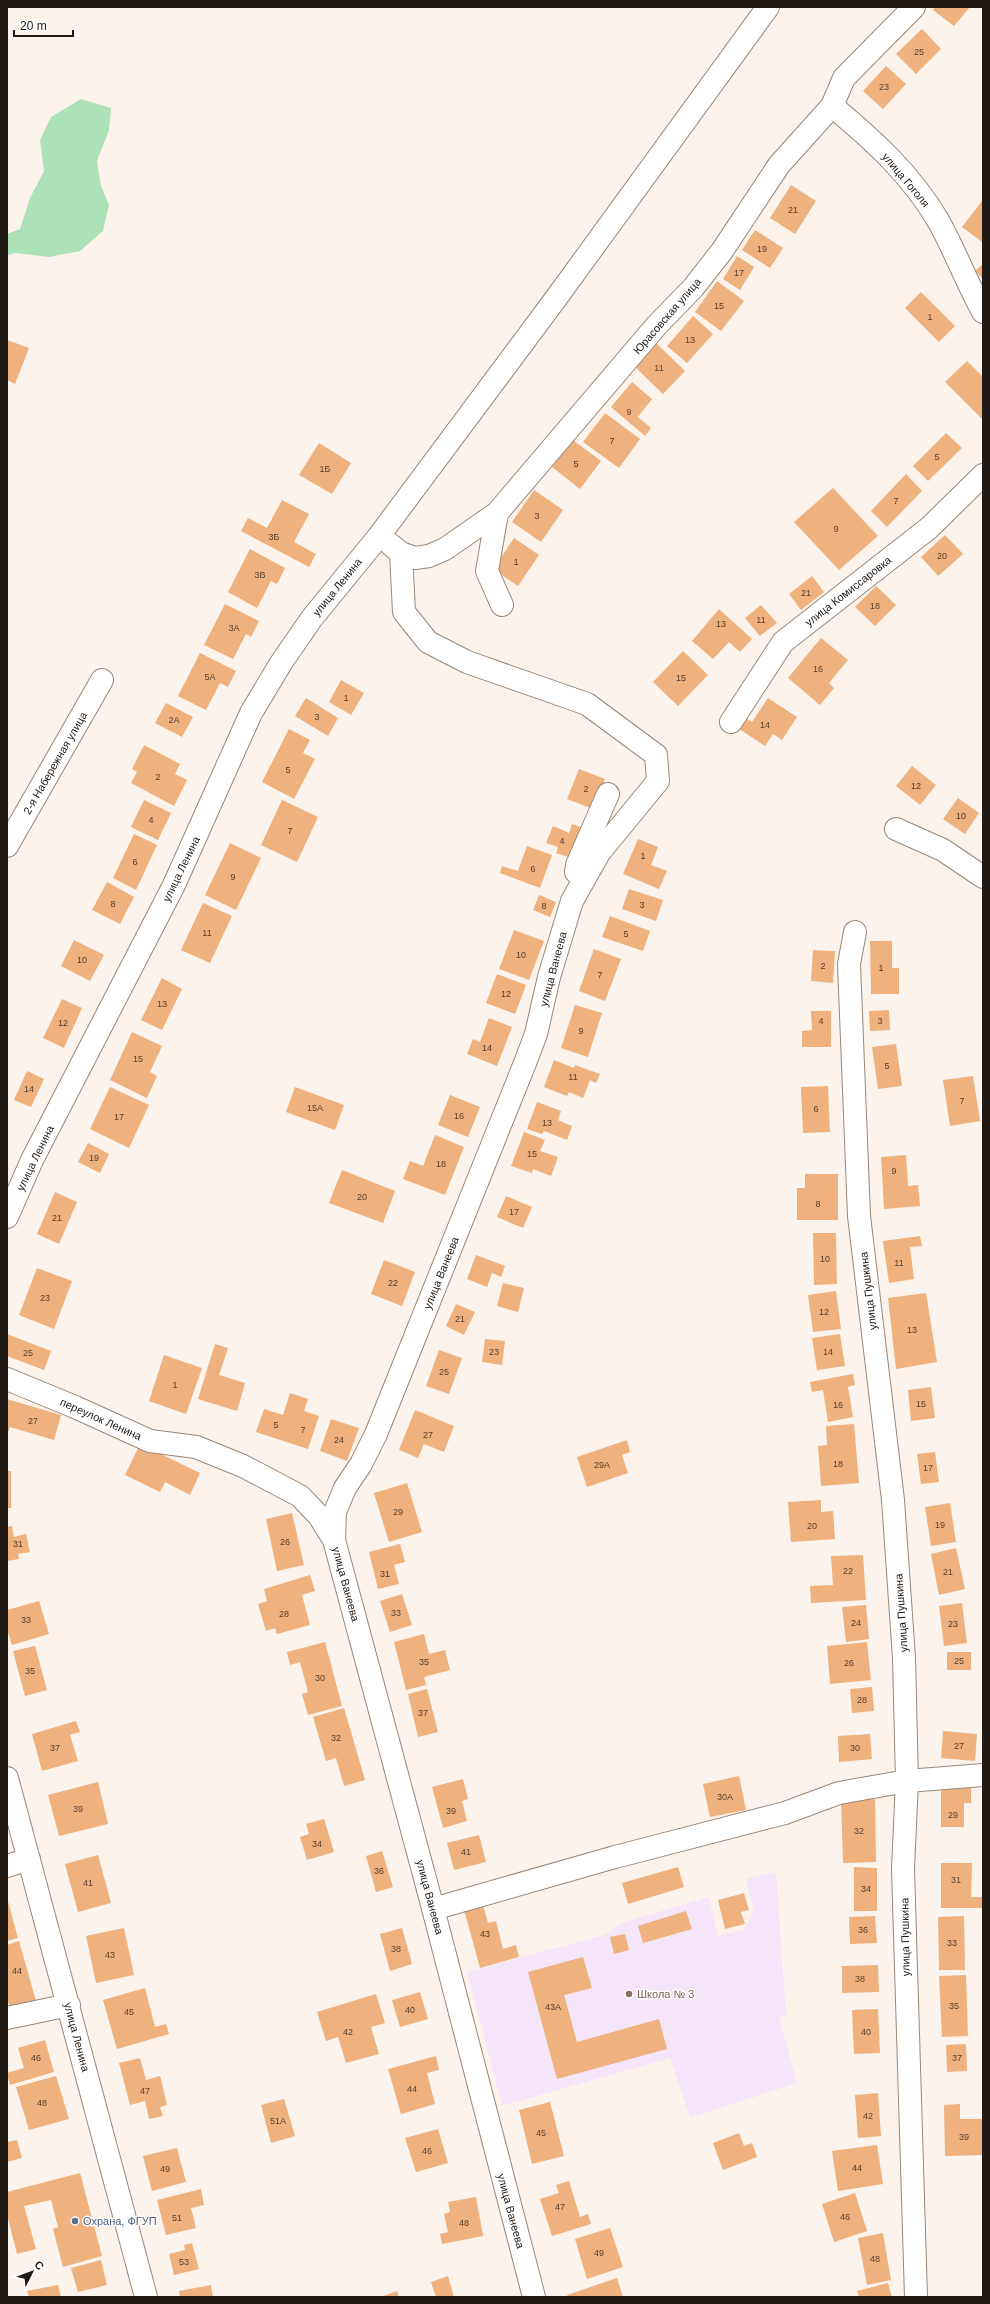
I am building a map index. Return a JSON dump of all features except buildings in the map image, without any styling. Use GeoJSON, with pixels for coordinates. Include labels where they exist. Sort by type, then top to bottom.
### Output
{"type":"FeatureCollection","features":[{"type":"Feature","properties":{"kind":"street","name":"улица Ленина"},"geometry":{"type":"LineString","coordinates":[[7,1217],[32,1160],[174,885],[251,713],[281,663],[312,618],[379,536],[557,298],[768,7]]}},
{"type":"Feature","properties":{"kind":"street","name":"Юрасовская улица"},"geometry":{"type":"LineString","coordinates":[[379,536],[401,553],[415,558],[429,556],[445,548],[497,513],[657,325],[693,288],[722,251],[779,165],[832,106],[844,78],[914,7]]}},
{"type":"Feature","properties":{"kind":"street","name":"улица Гоголя"},"geometry":{"type":"LineString","coordinates":[[832,106],[868,135],[922,196],[953,248],[983,312]]}},
{"type":"Feature","properties":{"kind":"street","name":"улица Комиссаровка"},"geometry":{"type":"LineString","coordinates":[[731,722],[783,642],[929,528],[983,475]]}},
{"type":"Feature","properties":{"kind":"street"},"geometry":{"type":"LineString","coordinates":[[497,513],[487,571],[502,605]]}},
{"type":"Feature","properties":{"kind":"street","name":"улица Ванеева"},"geometry":{"type":"LineString","coordinates":[[401,553],[404,612],[428,642],[467,662],[587,704],[656,755],[658,781],[599,853],[572,901],[549,977],[536,1034],[526,1063],[376,1434],[362,1464],[345,1488],[335,1516],[334,1540],[433,1909],[534,2297]]}},
{"type":"Feature","properties":{"kind":"street","name":"2-я Набережная улица"},"geometry":{"type":"LineString","coordinates":[[7,846],[102,680]]}},
{"type":"Feature","properties":{"kind":"street"},"geometry":{"type":"LineString","coordinates":[[572,901],[577,865],[608,794]]}},
{"type":"Feature","properties":{"kind":"street"},"geometry":{"type":"LineString","coordinates":[[896,829],[943,850],[983,877]]}},
{"type":"Feature","properties":{"kind":"street","name":"улица Пушкина"},"geometry":{"type":"LineString","coordinates":[[856,932],[849,964],[859,1216],[893,1500],[904,1658],[907,1781],[903,1869],[916,2297]]}},
{"type":"Feature","properties":{"kind":"street","name":"переулок Ленина"},"geometry":{"type":"LineString","coordinates":[[7,1379],[75,1407],[150,1441],[176,1443],[203,1450],[243,1466],[300,1496],[319,1516],[334,1540]]}},
{"type":"Feature","properties":{"kind":"street"},"geometry":{"type":"LineString","coordinates":[[300,1496],[314,1501],[331,1500],[345,1488]]}},
{"type":"Feature","properties":{"kind":"street"},"geometry":{"type":"LineString","coordinates":[[433,1909],[615,1858],[785,1813],[839,1793],[907,1781],[983,1775]]}},
{"type":"Feature","properties":{"kind":"street","name":"улица Ленина"},"geometry":{"type":"LineString","coordinates":[[7,1778],[146,2297]]}},
{"type":"Feature","properties":{"kind":"street"},"geometry":{"type":"LineString","coordinates":[[7,1866],[29,1859]]}},
{"type":"Feature","properties":{"kind":"street"},"geometry":{"type":"LineString","coordinates":[[7,2018],[68,2005]]}},
{"type":"Feature","properties":{"kind":"shaded area","name":"Школа № 3"},"geometry":{"type":"Polygon","coordinates":[[[776,1872],[786,2015],[779,2017],[797,2083],[690,2118],[670,2058],[502,2106],[467,1972],[604,1935],[624,1922],[709,1897],[718,1936],[743,1930],[754,1911],[746,1879],[776,1872]]]}},
{"type":"Feature","properties":{"kind":"green space"},"geometry":{"type":"Polygon","coordinates":[[[81,99],[111,108],[109,130],[97,161],[101,186],[109,205],[103,231],[80,251],[49,257],[15,253],[7,255],[7,234],[20,229],[30,198],[44,171],[40,140],[51,117],[81,99]]]}},
{"type":"Feature","properties":{"kind":"place","name":"Школа № 3"},"geometry":{"type":"Point","coordinates":[629,1994]}},
{"type":"Feature","properties":{"kind":"place","name":"Охрана, ФГУП"},"geometry":{"type":"Point","coordinates":[75,2221]}}]}
